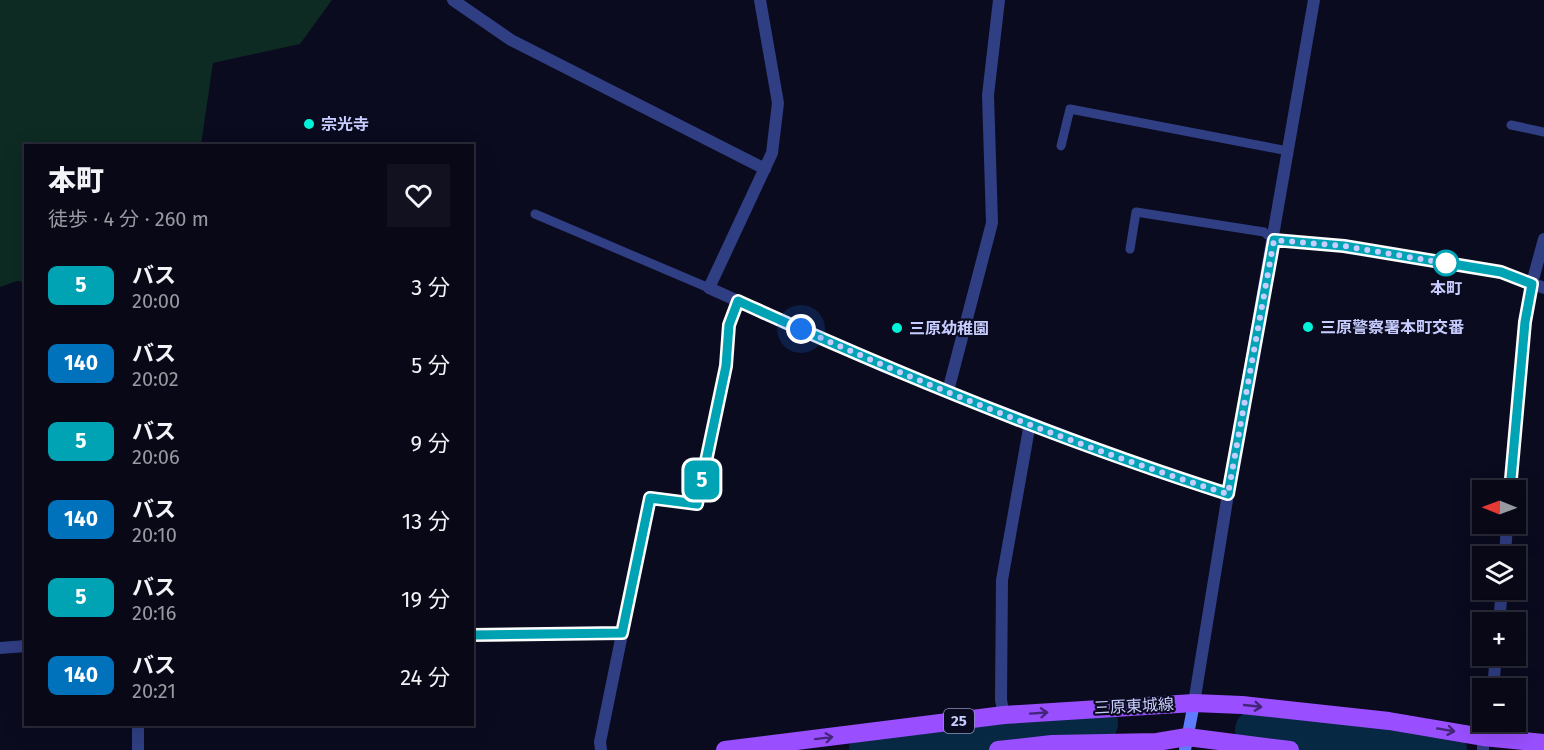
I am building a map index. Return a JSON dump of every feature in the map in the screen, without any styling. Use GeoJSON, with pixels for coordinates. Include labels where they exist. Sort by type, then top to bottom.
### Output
{"type":"FeatureCollection","features":[{"type":"Feature","properties":{"kind":"main road","name":"三原東城線"},"geometry":{"type":"LineString","coordinates":[[725,750],[1004,715],[1194,702],[1389,721],[1544,743]]}},
{"type":"Feature","properties":{"kind":"main road"},"geometry":{"type":"LineString","coordinates":[[1186,744],[1194,702]]}},
{"type":"Feature","properties":{"kind":"main road"},"geometry":{"type":"LineString","coordinates":[[998,750],[1052,744],[1157,742],[1290,750]]}},
{"type":"Feature","properties":{"kind":"street"},"geometry":{"type":"LineString","coordinates":[[453,0],[511,39],[765,169]]}},
{"type":"Feature","properties":{"kind":"street"},"geometry":{"type":"LineString","coordinates":[[760,0],[778,103],[772,153],[709,288],[885,367],[1150,470],[1228,494]]}},
{"type":"Feature","properties":{"kind":"street"},"geometry":{"type":"LineString","coordinates":[[948,391],[992,224],[988,95],[999,0]]}},
{"type":"Feature","properties":{"kind":"street"},"geometry":{"type":"LineString","coordinates":[[1194,702],[1314,0]]}},
{"type":"Feature","properties":{"kind":"street"},"geometry":{"type":"LineString","coordinates":[[1511,480],[1525,322],[1544,239]]}},
{"type":"Feature","properties":{"kind":"street"},"geometry":{"type":"LineString","coordinates":[[1274,240],[1344,246],[1501,272],[1544,288]]}},
{"type":"Feature","properties":{"kind":"street"},"geometry":{"type":"LineString","coordinates":[[601,750],[600,742],[650,498],[697,504],[726,366],[729,325],[738,301]]}},
{"type":"Feature","properties":{"kind":"street"},"geometry":{"type":"LineString","coordinates":[[1004,715],[1001,700],[1002,580],[1030,423]]}},
{"type":"Feature","properties":{"kind":"street"},"geometry":{"type":"LineString","coordinates":[[474,635],[622,633]]}},
{"type":"Feature","properties":{"kind":"street"},"geometry":{"type":"LineString","coordinates":[[0,648],[24,646]]}},
{"type":"Feature","properties":{"kind":"street"},"geometry":{"type":"LineString","coordinates":[[138,726],[138,750]]}},
{"type":"Feature","properties":{"kind":"lane"},"geometry":{"type":"LineString","coordinates":[[1060,146],[1070,109],[1288,151]]}},
{"type":"Feature","properties":{"kind":"lane"},"geometry":{"type":"LineString","coordinates":[[1511,125],[1544,132]]}},
{"type":"Feature","properties":{"kind":"lane"},"geometry":{"type":"LineString","coordinates":[[1130,249],[1136,212],[1263,232],[1274,240]]}},
{"type":"Feature","properties":{"kind":"lane"},"geometry":{"type":"LineString","coordinates":[[536,214],[709,288]]}},
{"type":"Feature","properties":{"kind":"green space"},"geometry":{"type":"Polygon","coordinates":[[[0,0],[332,0],[300,44],[213,63],[201,144],[24,144],[24,282],[17,281],[0,287],[0,0]]]}},
{"type":"Feature","properties":{"kind":"waterway"},"geometry":{"type":"LineString","coordinates":[[870,750],[1097,723]]}},
{"type":"Feature","properties":{"kind":"waterway"},"geometry":{"type":"LineString","coordinates":[[1256,730],[1446,750]]}},
{"type":"Feature","properties":{"kind":"bus line","name":"5"},"geometry":{"type":"LineString","coordinates":[[474,635],[622,633],[650,498],[697,504],[726,366],[729,325],[738,301],[885,367],[1150,470],[1228,494],[1274,240],[1344,246],[1501,272],[1532,284],[1525,322],[1511,480]]}},
{"type":"Feature","properties":{"kind":"place","name":"宗光寺"},"geometry":{"type":"Point","coordinates":[309,124]}},
{"type":"Feature","properties":{"kind":"place","name":"本町"},"geometry":{"type":"Point","coordinates":[1446,263]}},
{"type":"Feature","properties":{"kind":"place","name":"三原警察署本町交番"},"geometry":{"type":"Point","coordinates":[1308,327]}},
{"type":"Feature","properties":{"kind":"place","name":"三原幼稚園"},"geometry":{"type":"Point","coordinates":[897,328]}},
{"type":"Feature","properties":{"kind":"route"},"geometry":{"type":"LineString","coordinates":[[801,329],[885,367],[1150,470],[1228,494],[1274,240],[1344,246],[1456,265],[1446,263]]}}]}
